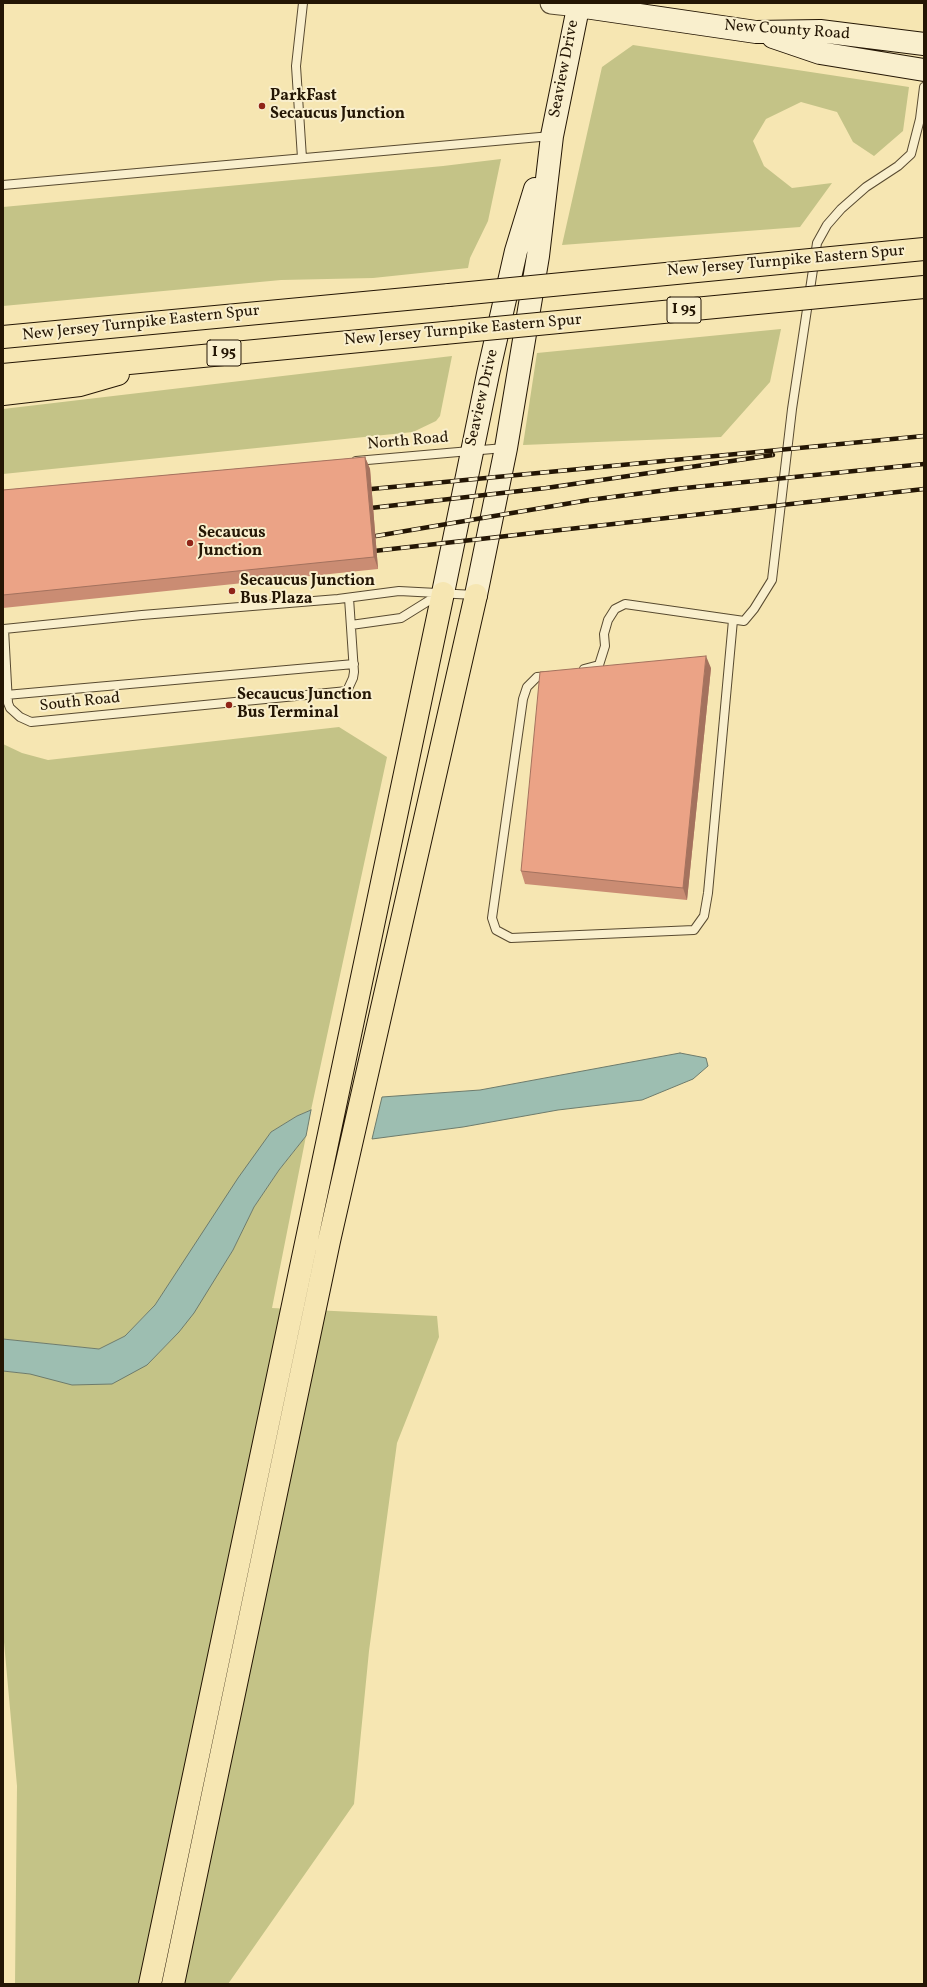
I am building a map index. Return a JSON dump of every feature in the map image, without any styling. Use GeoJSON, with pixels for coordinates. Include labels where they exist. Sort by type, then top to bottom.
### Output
{"type":"FeatureCollection","features":[{"type":"Feature","properties":{"kind":"highway","name":"New Jersey Turnpike Eastern Spur"},"geometry":{"type":"LineString","coordinates":[[3,337],[924,249]]}},
{"type":"Feature","properties":{"kind":"highway","name":"New Jersey Turnpike Eastern Spur"},"geometry":{"type":"LineString","coordinates":[[3,375],[924,287]]}},
{"type":"Feature","properties":{"kind":"highway"},"geometry":{"type":"LineString","coordinates":[[3,394],[80,385],[168,359]]}},
{"type":"Feature","properties":{"kind":"highway"},"geometry":{"type":"LineString","coordinates":[[150,1984],[443,593]]}},
{"type":"Feature","properties":{"kind":"highway"},"geometry":{"type":"LineString","coordinates":[[173,1984],[329,1241],[476,595]]}},
{"type":"Feature","properties":{"kind":"main road","name":"New County Road"},"geometry":{"type":"LineString","coordinates":[[578,5],[756,32],[820,31],[924,44]]}},
{"type":"Feature","properties":{"kind":"main road","name":"Seaview Drive"},"geometry":{"type":"LineString","coordinates":[[476,595],[506,448],[538,256],[552,136],[578,5]]}},
{"type":"Feature","properties":{"kind":"main road"},"geometry":{"type":"LineString","coordinates":[[756,32],[820,53],[924,70]]}},
{"type":"Feature","properties":{"kind":"main road"},"geometry":{"type":"LineString","coordinates":[[866,60],[924,63]]}},
{"type":"Feature","properties":{"kind":"main road","name":"Seaview Drive"},"geometry":{"type":"LineString","coordinates":[[443,593],[471,450],[516,251],[552,136]]}},
{"type":"Feature","properties":{"kind":"street"},"geometry":{"type":"LineString","coordinates":[[551,3],[578,5]]}},
{"type":"Feature","properties":{"kind":"lane"},"geometry":{"type":"LineString","coordinates":[[302,158],[296,66],[303,3]]}},
{"type":"Feature","properties":{"kind":"lane"},"geometry":{"type":"LineString","coordinates":[[575,672],[599,665],[605,646],[604,634],[608,620],[615,609],[625,604],[744,621],[754,609],[772,580],[793,401],[817,243],[827,225],[841,209],[866,187],[898,166],[912,154],[920,119],[924,88]]}},
{"type":"Feature","properties":{"kind":"lane"},"geometry":{"type":"LineString","coordinates":[[3,185],[552,136]]}},
{"type":"Feature","properties":{"kind":"lane","name":"North Road"},"geometry":{"type":"LineString","coordinates":[[346,462],[506,448]]}},
{"type":"Feature","properties":{"kind":"lane","name":"South Road"},"geometry":{"type":"LineString","coordinates":[[349,598],[354,664],[353,678],[346,691],[31,722],[20,717],[10,708],[6,695],[4,630],[142,615],[349,598],[400,591],[476,595]]}},
{"type":"Feature","properties":{"kind":"lane"},"geometry":{"type":"LineString","coordinates":[[351,625],[401,618],[443,593]]}},
{"type":"Feature","properties":{"kind":"lane"},"geometry":{"type":"LineString","coordinates":[[560,674],[537,677],[527,687],[523,699],[492,918],[496,930],[511,938],[694,930],[704,916],[708,893],[733,620]]}},
{"type":"Feature","properties":{"kind":"lane"},"geometry":{"type":"LineString","coordinates":[[6,695],[354,664]]}},
{"type":"Feature","properties":{"kind":"shaded area"},"geometry":{"type":"Polygon","coordinates":[[[633,45],[909,87],[903,131],[874,156],[853,142],[837,112],[801,102],[766,119],[753,141],[764,166],[792,188],[832,183],[800,227],[562,245],[602,67],[633,45]]]}},
{"type":"Feature","properties":{"kind":"shaded area"},"geometry":{"type":"Polygon","coordinates":[[[501,159],[488,221],[470,258],[468,268],[373,278],[281,280],[3,306],[3,207],[443,166],[501,159]]]}},
{"type":"Feature","properties":{"kind":"shaded area"},"geometry":{"type":"Polygon","coordinates":[[[781,329],[770,382],[721,437],[523,445],[537,353],[781,329]]]}},
{"type":"Feature","properties":{"kind":"shaded area"},"geometry":{"type":"Polygon","coordinates":[[[452,356],[440,416],[436,421],[413,432],[3,474],[3,409],[452,356]]]}},
{"type":"Feature","properties":{"kind":"shaded area"},"geometry":{"type":"Polygon","coordinates":[[[339,727],[387,757],[311,1110],[297,1116],[271,1132],[155,1305],[125,1336],[99,1349],[3,1339],[3,744],[22,753],[48,760],[339,727]]]}},
{"type":"Feature","properties":{"kind":"shaded area"},"geometry":{"type":"Polygon","coordinates":[[[680,1053],[706,1058],[708,1066],[693,1079],[642,1100],[558,1110],[463,1127],[372,1139],[382,1097],[480,1090],[680,1053]]]}},
{"type":"Feature","properties":{"kind":"shaded area"},"geometry":{"type":"Polygon","coordinates":[[[311,1110],[306,1136],[279,1170],[254,1207],[233,1250],[194,1313],[179,1332],[147,1365],[112,1384],[72,1385],[30,1374],[3,1371],[3,1339],[99,1349],[125,1336],[155,1305],[238,1178],[271,1132],[297,1116],[311,1110]]]}},
{"type":"Feature","properties":{"kind":"shaded area"},"geometry":{"type":"Polygon","coordinates":[[[306,1136],[272,1308],[437,1316],[439,1337],[397,1443],[369,1651],[354,1804],[228,1984],[15,1984],[17,1786],[3,1631],[3,1371],[30,1374],[147,1365],[179,1332],[193,1313],[233,1250],[254,1207],[279,1170],[306,1136]]]}},
{"type":"Feature","properties":{"kind":"building","name":"Secaucus Junction"},"geometry":{"type":"Polygon","coordinates":[[[365,457],[374,557],[3,595],[3,490],[365,457]]]}},
{"type":"Feature","properties":{"kind":"building"},"geometry":{"type":"Polygon","coordinates":[[[706,656],[683,888],[521,871],[540,672],[706,656]]]}},
{"type":"Feature","properties":{"kind":"railway"},"geometry":{"type":"LineString","coordinates":[[361,490],[924,436]]}},
{"type":"Feature","properties":{"kind":"railway"},"geometry":{"type":"LineString","coordinates":[[362,509],[546,488],[773,455]]}},
{"type":"Feature","properties":{"kind":"railway"},"geometry":{"type":"LineString","coordinates":[[376,536],[589,500],[675,489],[924,464]]}},
{"type":"Feature","properties":{"kind":"railway"},"geometry":{"type":"LineString","coordinates":[[365,552],[924,489]]}},
{"type":"Feature","properties":{"kind":"place","name":"ParkFast Secaucus Junction"},"geometry":{"type":"Point","coordinates":[262,106]}},
{"type":"Feature","properties":{"kind":"place","name":"Secaucus Junction"},"geometry":{"type":"Point","coordinates":[190,543]}},
{"type":"Feature","properties":{"kind":"place","name":"Secaucus Junction Bus Plaza"},"geometry":{"type":"Point","coordinates":[232,591]}},
{"type":"Feature","properties":{"kind":"place","name":"Secaucus Junction Bus Terminal"},"geometry":{"type":"Point","coordinates":[229,705]}}]}
